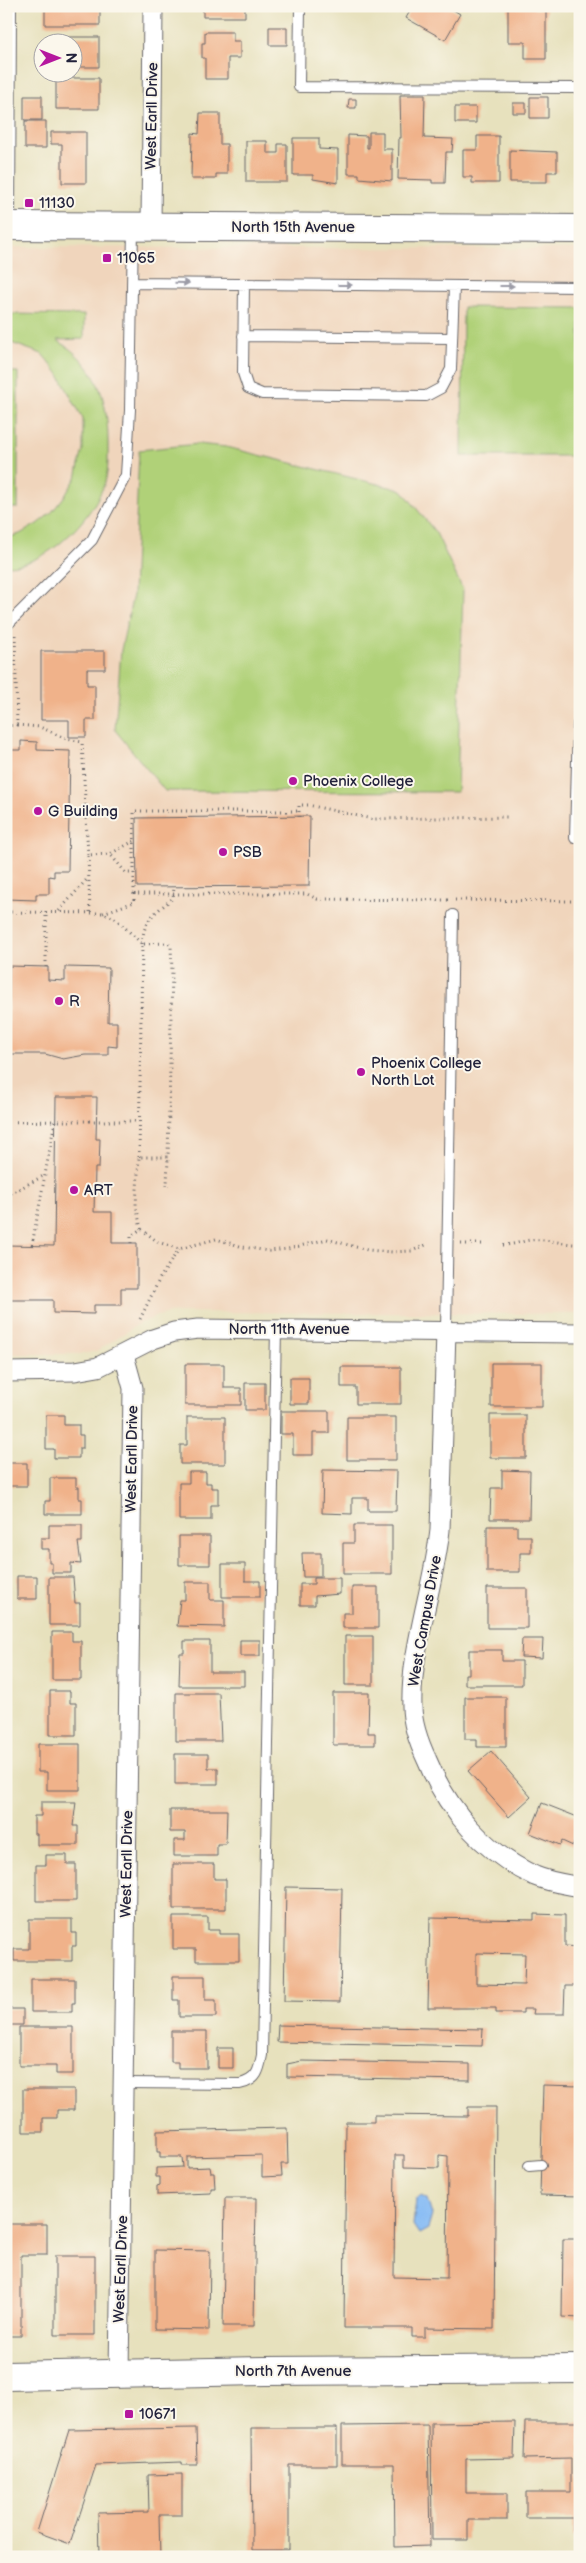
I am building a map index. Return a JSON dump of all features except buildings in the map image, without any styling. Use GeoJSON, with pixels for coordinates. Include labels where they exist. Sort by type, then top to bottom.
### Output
{"type":"FeatureCollection","features":[{"type":"Feature","properties":{"kind":"main road","name":"North 15th Avenue"},"geometry":{"type":"LineString","coordinates":[[8,226],[580,229]]}},
{"type":"Feature","properties":{"kind":"main road","name":"North 7th Avenue"},"geometry":{"type":"LineString","coordinates":[[6,2376],[580,2369]]}},
{"type":"Feature","properties":{"kind":"street","name":"West Earll Drive"},"geometry":{"type":"LineString","coordinates":[[142,226],[153,6]]}},
{"type":"Feature","properties":{"kind":"street","name":"North 11th Avenue"},"geometry":{"type":"LineString","coordinates":[[6,1372],[74,1371],[98,1367],[153,1339],[174,1332],[198,1329],[580,1333]]}},
{"type":"Feature","properties":{"kind":"street","name":"West Campus Drive"},"geometry":{"type":"LineString","coordinates":[[446,1331],[440,1530],[437,1560],[413,1675],[412,1707],[418,1739],[438,1787],[458,1816],[479,1839],[536,1877],[580,1887]]}},
{"type":"Feature","properties":{"kind":"street","name":"West Earll Drive"},"geometry":{"type":"LineString","coordinates":[[119,2374],[125,2083],[133,1388],[124,1355]]}},
{"type":"Feature","properties":{"kind":"lane"},"geometry":{"type":"LineString","coordinates":[[8,226],[8,82],[11,6]]}},
{"type":"Feature","properties":{"kind":"lane"},"geometry":{"type":"LineString","coordinates":[[300,6],[299,87],[580,88]]}},
{"type":"Feature","properties":{"kind":"lane"},"geometry":{"type":"LineString","coordinates":[[6,626],[92,540],[126,474],[133,283],[142,226]]}},
{"type":"Feature","properties":{"kind":"lane"},"geometry":{"type":"LineString","coordinates":[[133,283],[580,287]]}},
{"type":"Feature","properties":{"kind":"lane"},"geometry":{"type":"LineString","coordinates":[[244,284],[243,372],[248,388],[262,394],[426,396],[441,388],[451,369],[454,286]]}},
{"type":"Feature","properties":{"kind":"lane"},"geometry":{"type":"LineString","coordinates":[[243,336],[452,338]]}},
{"type":"Feature","properties":{"kind":"lane"},"geometry":{"type":"LineString","coordinates":[[575,838],[578,724],[580,723]]}},
{"type":"Feature","properties":{"kind":"lane"},"geometry":{"type":"LineString","coordinates":[[446,1331],[453,915]]}},
{"type":"Feature","properties":{"kind":"lane"},"geometry":{"type":"LineString","coordinates":[[125,2083],[240,2084],[250,2082],[258,2073],[262,2055],[276,1329]]}},
{"type":"Feature","properties":{"kind":"lane"},"geometry":{"type":"LineString","coordinates":[[530,2166],[541,2165]]}},
{"type":"Feature","properties":{"kind":"path"},"geometry":{"type":"LineString","coordinates":[[15,617],[17,725]]}},
{"type":"Feature","properties":{"kind":"path"},"geometry":{"type":"LineString","coordinates":[[6,726],[40,727],[67,739],[82,742],[90,912]]}},
{"type":"Feature","properties":{"kind":"path"},"geometry":{"type":"LineString","coordinates":[[299,817],[299,806],[308,805],[372,819],[509,818]]}},
{"type":"Feature","properties":{"kind":"path"},"geometry":{"type":"LineString","coordinates":[[102,913],[134,902],[134,811],[299,811]]}},
{"type":"Feature","properties":{"kind":"path"},"geometry":{"type":"LineString","coordinates":[[88,855],[110,854],[134,842]]}},
{"type":"Feature","properties":{"kind":"path"},"geometry":{"type":"LineString","coordinates":[[110,854],[126,873],[134,873]]}},
{"type":"Feature","properties":{"kind":"path"},"geometry":{"type":"LineString","coordinates":[[59,911],[89,877]]}},
{"type":"Feature","properties":{"kind":"path"},"geometry":{"type":"LineString","coordinates":[[174,887],[173,898],[150,916],[143,928],[139,1157],[136,1205],[142,1230],[158,1242],[179,1249],[216,1239],[243,1247],[269,1251],[288,1249],[327,1239],[367,1250],[393,1252],[412,1251],[428,1244]]}},
{"type":"Feature","properties":{"kind":"path"},"geometry":{"type":"LineString","coordinates":[[134,894],[308,894],[317,899],[580,901]]}},
{"type":"Feature","properties":{"kind":"path"},"geometry":{"type":"LineString","coordinates":[[46,911],[46,967]]}},
{"type":"Feature","properties":{"kind":"path"},"geometry":{"type":"LineString","coordinates":[[6,912],[59,911],[102,913],[115,918],[142,944],[168,943],[171,946],[167,1186]]}},
{"type":"Feature","properties":{"kind":"path"},"geometry":{"type":"LineString","coordinates":[[32,1245],[55,1121]]}},
{"type":"Feature","properties":{"kind":"path"},"geometry":{"type":"LineString","coordinates":[[6,1122],[139,1121]]}},
{"type":"Feature","properties":{"kind":"path"},"geometry":{"type":"LineString","coordinates":[[139,1157],[168,1157]]}},
{"type":"Feature","properties":{"kind":"path"},"geometry":{"type":"LineString","coordinates":[[6,1196],[45,1175]]}},
{"type":"Feature","properties":{"kind":"path"},"geometry":{"type":"LineString","coordinates":[[130,1243],[130,1236],[142,1230]]}},
{"type":"Feature","properties":{"kind":"path"},"geometry":{"type":"LineString","coordinates":[[503,1245],[514,1245],[530,1240],[580,1244]]}},
{"type":"Feature","properties":{"kind":"path"},"geometry":{"type":"LineString","coordinates":[[461,1244],[482,1244]]}},
{"type":"Feature","properties":{"kind":"path"},"geometry":{"type":"LineString","coordinates":[[140,1319],[160,1278],[179,1249]]}},
{"type":"Feature","properties":{"kind":"shaded area","name":"Phoenix College"},"geometry":{"type":"Polygon","coordinates":[[[6,247],[580,249],[580,1314],[174,1312],[157,1316],[135,1326],[97,1351],[83,1354],[6,1354],[6,247]]]}},
{"type":"Feature","properties":{"kind":"green space"},"geometry":{"type":"Polygon","coordinates":[[[463,307],[580,308],[580,456],[462,456],[463,307]]]}},
{"type":"Feature","properties":{"kind":"green space"},"geometry":{"type":"Polygon","coordinates":[[[6,314],[84,315],[84,339],[57,340],[82,360],[98,384],[106,411],[108,454],[104,485],[91,510],[79,525],[47,553],[13,566],[6,566],[6,538],[20,534],[51,513],[76,478],[83,450],[83,419],[58,373],[42,354],[6,341],[6,314]]]}},
{"type":"Feature","properties":{"kind":"green space"},"geometry":{"type":"Polygon","coordinates":[[[6,372],[18,372],[18,508],[6,508],[6,372]]]}},
{"type":"Feature","properties":{"kind":"green space"},"geometry":{"type":"Polygon","coordinates":[[[198,444],[226,447],[402,490],[436,533],[463,590],[457,792],[165,791],[115,730],[121,650],[133,595],[139,450],[198,444]]]}},
{"type":"Feature","properties":{"kind":"water"},"geometry":{"type":"Polygon","coordinates":[[[421,2196],[427,2199],[432,2215],[428,2229],[419,2234],[413,2225],[416,2200],[421,2196]]]}},
{"type":"Feature","properties":{"kind":"place","name":"11130"},"geometry":{"type":"Point","coordinates":[29,203]}},
{"type":"Feature","properties":{"kind":"place","name":"11065"},"geometry":{"type":"Point","coordinates":[107,258]}},
{"type":"Feature","properties":{"kind":"place","name":"Phoenix College"},"geometry":{"type":"Point","coordinates":[293,781]}},
{"type":"Feature","properties":{"kind":"place","name":"G Building"},"geometry":{"type":"Point","coordinates":[38,811]}},
{"type":"Feature","properties":{"kind":"place","name":"PSB"},"geometry":{"type":"Point","coordinates":[223,852]}},
{"type":"Feature","properties":{"kind":"place","name":"R"},"geometry":{"type":"Point","coordinates":[59,1001]}},
{"type":"Feature","properties":{"kind":"place","name":"Phoenix College North Lot"},"geometry":{"type":"Point","coordinates":[361,1072]}},
{"type":"Feature","properties":{"kind":"place","name":"ART"},"geometry":{"type":"Point","coordinates":[74,1190]}},
{"type":"Feature","properties":{"kind":"place","name":"10671"},"geometry":{"type":"Point","coordinates":[129,2414]}}]}
